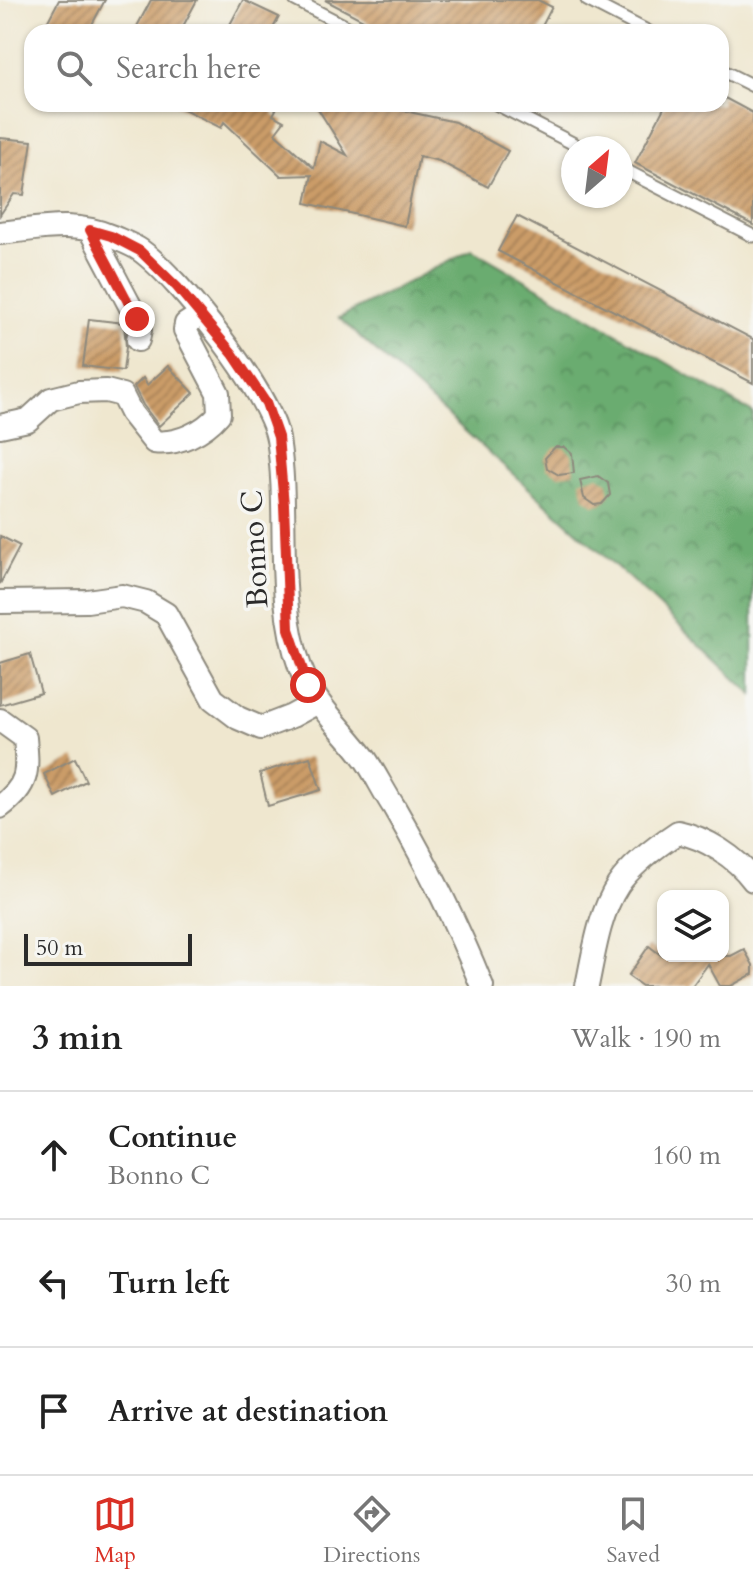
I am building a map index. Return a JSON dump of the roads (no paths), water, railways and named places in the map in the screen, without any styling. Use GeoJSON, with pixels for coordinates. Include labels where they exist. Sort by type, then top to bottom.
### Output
{"type":"FeatureCollection","features":[{"type":"Feature","properties":{"kind":"street","name":"Bonno C"},"geometry":{"type":"LineString","coordinates":[[0,233],[60,225],[111,236],[140,251],[177,287],[233,354],[266,403],[278,437],[289,629],[300,668],[316,703],[366,761],[421,853],[482,986]]}},
{"type":"Feature","properties":{"kind":"street"},"geometry":{"type":"LineString","coordinates":[[90,230],[137,319],[140,330],[138,340]]}},
{"type":"Feature","properties":{"kind":"street"},"geometry":{"type":"LineString","coordinates":[[0,426],[28,420],[51,399],[79,392],[106,391],[122,395],[131,413],[154,442],[167,444],[207,428],[219,414],[218,393],[185,330],[186,324],[200,315]]}},
{"type":"Feature","properties":{"kind":"street"},"geometry":{"type":"LineString","coordinates":[[0,602],[87,601],[122,596],[146,602],[166,614],[213,699],[238,718],[261,728],[316,703]]}},
{"type":"Feature","properties":{"kind":"street"},"geometry":{"type":"LineString","coordinates":[[0,720],[25,738],[28,771],[18,793],[0,807]]}},
{"type":"Feature","properties":{"kind":"street"},"geometry":{"type":"LineString","coordinates":[[587,986],[600,928],[618,885],[653,849],[678,832],[692,835],[725,854],[743,867],[753,880]]}},
{"type":"Feature","properties":{"kind":"lane"},"geometry":{"type":"LineString","coordinates":[[295,0],[342,24]]}},
{"type":"Feature","properties":{"kind":"lane"},"geometry":{"type":"LineString","coordinates":[[587,0],[634,24]]}},
{"type":"Feature","properties":{"kind":"lane"},"geometry":{"type":"LineString","coordinates":[[729,74],[753,86]]}},
{"type":"Feature","properties":{"kind":"lane"},"geometry":{"type":"LineString","coordinates":[[512,112],[561,137]]}},
{"type":"Feature","properties":{"kind":"lane"},"geometry":{"type":"LineString","coordinates":[[633,174],[753,236]]}}]}
